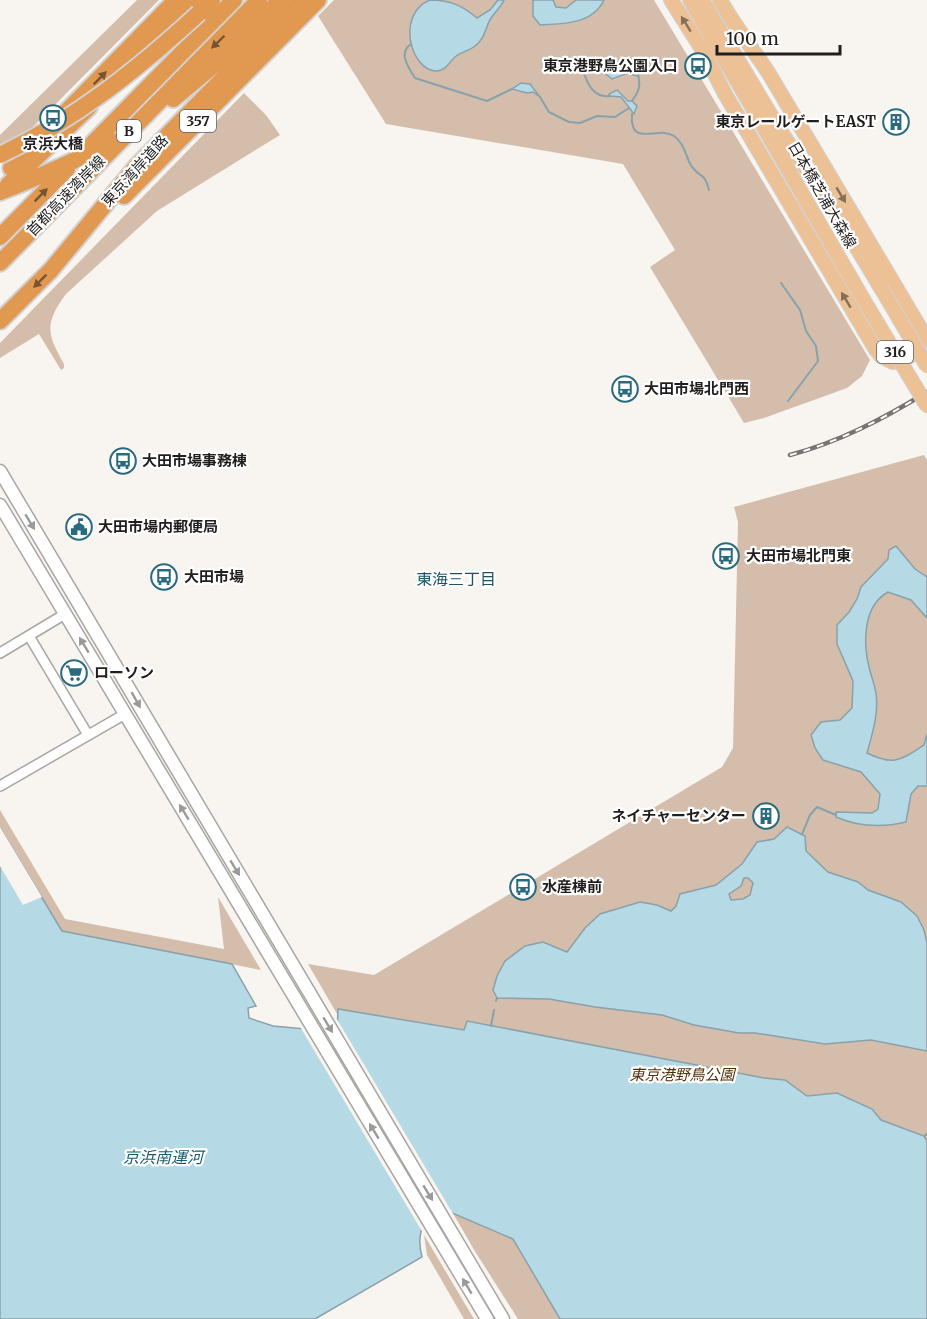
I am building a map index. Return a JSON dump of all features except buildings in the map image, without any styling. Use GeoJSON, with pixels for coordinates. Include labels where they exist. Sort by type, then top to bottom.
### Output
{"type":"FeatureCollection","features":[{"type":"Feature","properties":{"kind":"highway"},"geometry":{"type":"LineString","coordinates":[[0,179],[176,0]]}},
{"type":"Feature","properties":{"kind":"highway"},"geometry":{"type":"LineString","coordinates":[[0,191],[69,128],[194,0]]}},
{"type":"Feature","properties":{"kind":"highway"},"geometry":{"type":"LineString","coordinates":[[0,154],[51,129],[101,96],[150,57],[212,0]]}},
{"type":"Feature","properties":{"kind":"highway","name":"首都高速湾岸線"},"geometry":{"type":"LineString","coordinates":[[0,237],[234,0]]}},
{"type":"Feature","properties":{"kind":"highway","name":"首都高速湾岸線"},"geometry":{"type":"LineString","coordinates":[[0,263],[259,0]]}},
{"type":"Feature","properties":{"kind":"highway","name":"B"},"geometry":{"type":"LineString","coordinates":[[0,191],[84,157],[158,110],[226,55],[280,0]]}},
{"type":"Feature","properties":{"kind":"highway","name":"東京湾岸道路"},"geometry":{"type":"LineString","coordinates":[[0,321],[51,270],[136,167],[300,0]]}},
{"type":"Feature","properties":{"kind":"highway","name":"357"},"geometry":{"type":"LineString","coordinates":[[76,238],[124,196],[318,0]]}},
{"type":"Feature","properties":{"kind":"main road","name":"316"},"geometry":{"type":"LineString","coordinates":[[671,0],[754,130],[820,225]]}},
{"type":"Feature","properties":{"kind":"main road","name":"日本橋芝浦大森線"},"geometry":{"type":"LineString","coordinates":[[690,0],[927,406]]}},
{"type":"Feature","properties":{"kind":"main road","name":"日本橋芝浦大森線"},"geometry":{"type":"LineString","coordinates":[[702,0],[781,132],[837,215],[927,366]]}},
{"type":"Feature","properties":{"kind":"main road","name":"316"},"geometry":{"type":"LineString","coordinates":[[720,0],[837,215]]}},
{"type":"Feature","properties":{"kind":"main road"},"geometry":{"type":"LineString","coordinates":[[701,47],[725,94],[876,350],[881,356],[893,362],[908,358],[920,347],[919,326],[768,72],[733,21]]}},
{"type":"Feature","properties":{"kind":"street"},"geometry":{"type":"LineString","coordinates":[[0,471],[503,1319]]}},
{"type":"Feature","properties":{"kind":"street"},"geometry":{"type":"LineString","coordinates":[[0,505],[487,1319]]}},
{"type":"Feature","properties":{"kind":"street"},"geometry":{"type":"LineString","coordinates":[[0,653],[65,614]]}},
{"type":"Feature","properties":{"kind":"street"},"geometry":{"type":"LineString","coordinates":[[29,636],[88,735]]}},
{"type":"Feature","properties":{"kind":"street"},"geometry":{"type":"LineString","coordinates":[[0,786],[125,714]]}},
{"type":"Feature","properties":{"kind":"green space"},"geometry":{"type":"Polygon","coordinates":[[[137,0],[159,0],[0,160],[0,135],[137,0]]]}},
{"type":"Feature","properties":{"kind":"green space"},"geometry":{"type":"Polygon","coordinates":[[[334,0],[654,0],[870,360],[862,376],[847,388],[744,423],[650,267],[675,250],[623,164],[386,124],[318,16],[334,0]]]}},
{"type":"Feature","properties":{"kind":"green space"},"geometry":{"type":"Polygon","coordinates":[[[244,93],[266,115],[280,135],[157,211],[66,294],[54,313],[50,329],[64,368],[61,370],[39,334],[0,358],[0,343],[244,93]]]}},
{"type":"Feature","properties":{"kind":"green space","name":"東京港野鳥公園"},"geometry":{"type":"Polygon","coordinates":[[[924,455],[927,460],[927,1319],[518,1319],[476,1253],[308,964],[374,975],[722,767],[733,748],[738,522],[734,507],[924,455]]]}},
{"type":"Feature","properties":{"kind":"green space"},"geometry":{"type":"Polygon","coordinates":[[[0,810],[65,919],[224,949],[218,897],[261,970],[62,931],[0,827],[0,810]]]}},
{"type":"Feature","properties":{"kind":"green space"},"geometry":{"type":"Polygon","coordinates":[[[424,1235],[474,1319],[464,1319],[427,1255],[424,1235]]]}},
{"type":"Feature","properties":{"kind":"water"},"geometry":{"type":"Polygon","coordinates":[[[430,0],[455,4],[477,18],[490,10],[498,0],[504,0],[491,18],[478,43],[473,48],[457,55],[448,66],[437,71],[428,69],[420,62],[414,53],[411,41],[410,29],[413,17],[419,7],[430,0]]]}},
{"type":"Feature","properties":{"kind":"water"},"geometry":{"type":"Polygon","coordinates":[[[533,0],[553,0],[556,7],[566,8],[576,0],[604,0],[593,14],[585,18],[567,23],[540,25],[533,16],[533,0]]]}},
{"type":"Feature","properties":{"kind":"water"},"geometry":{"type":"Polygon","coordinates":[[[629,63],[638,74],[637,76],[628,73],[612,79],[601,70],[600,64],[629,63]]]}},
{"type":"Feature","properties":{"kind":"water"},"geometry":{"type":"Polygon","coordinates":[[[521,83],[530,84],[540,97],[533,92],[527,93],[512,89],[521,83]]]}},
{"type":"Feature","properties":{"kind":"water"},"geometry":{"type":"Polygon","coordinates":[[[617,90],[637,106],[634,114],[621,97],[610,96],[609,94],[617,90]]]}},
{"type":"Feature","properties":{"kind":"water"},"geometry":{"type":"Polygon","coordinates":[[[896,546],[915,569],[927,577],[927,618],[911,600],[888,592],[880,598],[869,615],[866,647],[877,709],[867,753],[884,759],[896,760],[924,745],[927,734],[927,786],[918,786],[911,794],[906,822],[870,826],[836,817],[836,812],[872,813],[878,809],[880,794],[861,772],[823,760],[815,748],[811,735],[821,722],[840,720],[852,708],[853,681],[837,644],[837,625],[849,612],[861,587],[888,559],[889,550],[896,546]]]}},
{"type":"Feature","properties":{"kind":"water"},"geometry":{"type":"Polygon","coordinates":[[[787,827],[805,836],[806,851],[828,872],[858,882],[868,890],[901,902],[917,916],[927,943],[927,1051],[871,1040],[825,1044],[755,1033],[739,1033],[694,1025],[662,1015],[549,999],[497,998],[493,990],[505,961],[525,946],[543,942],[567,952],[585,928],[600,914],[640,902],[657,905],[671,911],[676,906],[680,894],[716,885],[742,864],[757,842],[774,839],[787,827]],[[744,878],[741,886],[729,894],[731,900],[743,899],[750,895],[753,883],[748,878],[744,878]]]}},
{"type":"Feature","properties":{"kind":"water","name":"京浜南運河"},"geometry":{"type":"Polygon","coordinates":[[[0,828],[62,931],[232,964],[256,1006],[248,1008],[249,1018],[273,1026],[337,1032],[338,1009],[464,1030],[467,1021],[764,1078],[785,1080],[807,1096],[837,1093],[872,1109],[881,1120],[924,1136],[927,1141],[927,1319],[560,1319],[513,1239],[443,1209],[436,1211],[426,1219],[420,1240],[422,1257],[315,1319],[0,1319],[0,828]]]}},
{"type":"Feature","properties":{"kind":"pier"},"geometry":{"type":"Polygon","coordinates":[[[0,827],[42,897],[23,905],[0,866],[0,827]]]}},
{"type":"Feature","properties":{"kind":"pier"},"geometry":{"type":"Polygon","coordinates":[[[335,1016],[455,1217],[443,1212],[432,1217],[423,1233],[299,1025],[334,1029],[335,1016]]]}},
{"type":"Feature","properties":{"kind":"waterway"},"geometry":{"type":"LineString","coordinates":[[411,44],[405,56],[407,65],[415,78],[487,101],[512,89]]}},
{"type":"Feature","properties":{"kind":"waterway"},"geometry":{"type":"LineString","coordinates":[[583,71],[596,93],[610,96]]}},
{"type":"Feature","properties":{"kind":"waterway"},"geometry":{"type":"LineString","coordinates":[[632,101],[639,88],[638,74]]}},
{"type":"Feature","properties":{"kind":"waterway"},"geometry":{"type":"LineString","coordinates":[[540,97],[549,112],[569,122],[580,123],[597,116],[615,117],[629,108]]}},
{"type":"Feature","properties":{"kind":"waterway"},"geometry":{"type":"LineString","coordinates":[[632,114],[632,125],[635,131],[646,134],[668,133],[678,139],[691,165],[704,178],[709,190]]}},
{"type":"Feature","properties":{"kind":"waterway"},"geometry":{"type":"LineString","coordinates":[[781,283],[800,310],[806,331],[816,346],[818,361],[788,401]]}},
{"type":"Feature","properties":{"kind":"waterway"},"geometry":{"type":"LineString","coordinates":[[802,834],[810,815],[817,807],[836,815]]}},
{"type":"Feature","properties":{"kind":"waterway"},"geometry":{"type":"LineString","coordinates":[[491,1026],[494,1010]]}},
{"type":"Feature","properties":{"kind":"railway"},"geometry":{"type":"LineString","coordinates":[[790,455],[860,429],[927,392]]}},
{"type":"Feature","properties":{"kind":"place","name":"東京港野鳥公園入口"},"geometry":{"type":"Point","coordinates":[698,66]}},
{"type":"Feature","properties":{"kind":"place","name":"京浜大橋"},"geometry":{"type":"Point","coordinates":[53,118]}},
{"type":"Feature","properties":{"kind":"place","name":"東京レールゲートEAST"},"geometry":{"type":"Point","coordinates":[896,122]}},
{"type":"Feature","properties":{"kind":"place","name":"大田市場北門西"},"geometry":{"type":"Point","coordinates":[625,389]}},
{"type":"Feature","properties":{"kind":"place","name":"大田市場事務棟"},"geometry":{"type":"Point","coordinates":[123,461]}},
{"type":"Feature","properties":{"kind":"place","name":"大田市場内郵便局"},"geometry":{"type":"Point","coordinates":[79,527]}},
{"type":"Feature","properties":{"kind":"place","name":"大田市場北門東"},"geometry":{"type":"Point","coordinates":[726,556]}},
{"type":"Feature","properties":{"kind":"place","name":"大田市場"},"geometry":{"type":"Point","coordinates":[164,577]}},
{"type":"Feature","properties":{"kind":"place","name":"ローソン"},"geometry":{"type":"Point","coordinates":[74,673]}},
{"type":"Feature","properties":{"kind":"place","name":"ネイチャーセンター"},"geometry":{"type":"Point","coordinates":[766,816]}},
{"type":"Feature","properties":{"kind":"place","name":"水産棟前"},"geometry":{"type":"Point","coordinates":[523,887]}},
{"type":"Feature","properties":{"kind":"district","name":"東海三丁目"},"geometry":{"type":"Point","coordinates":[456,579]}}]}
